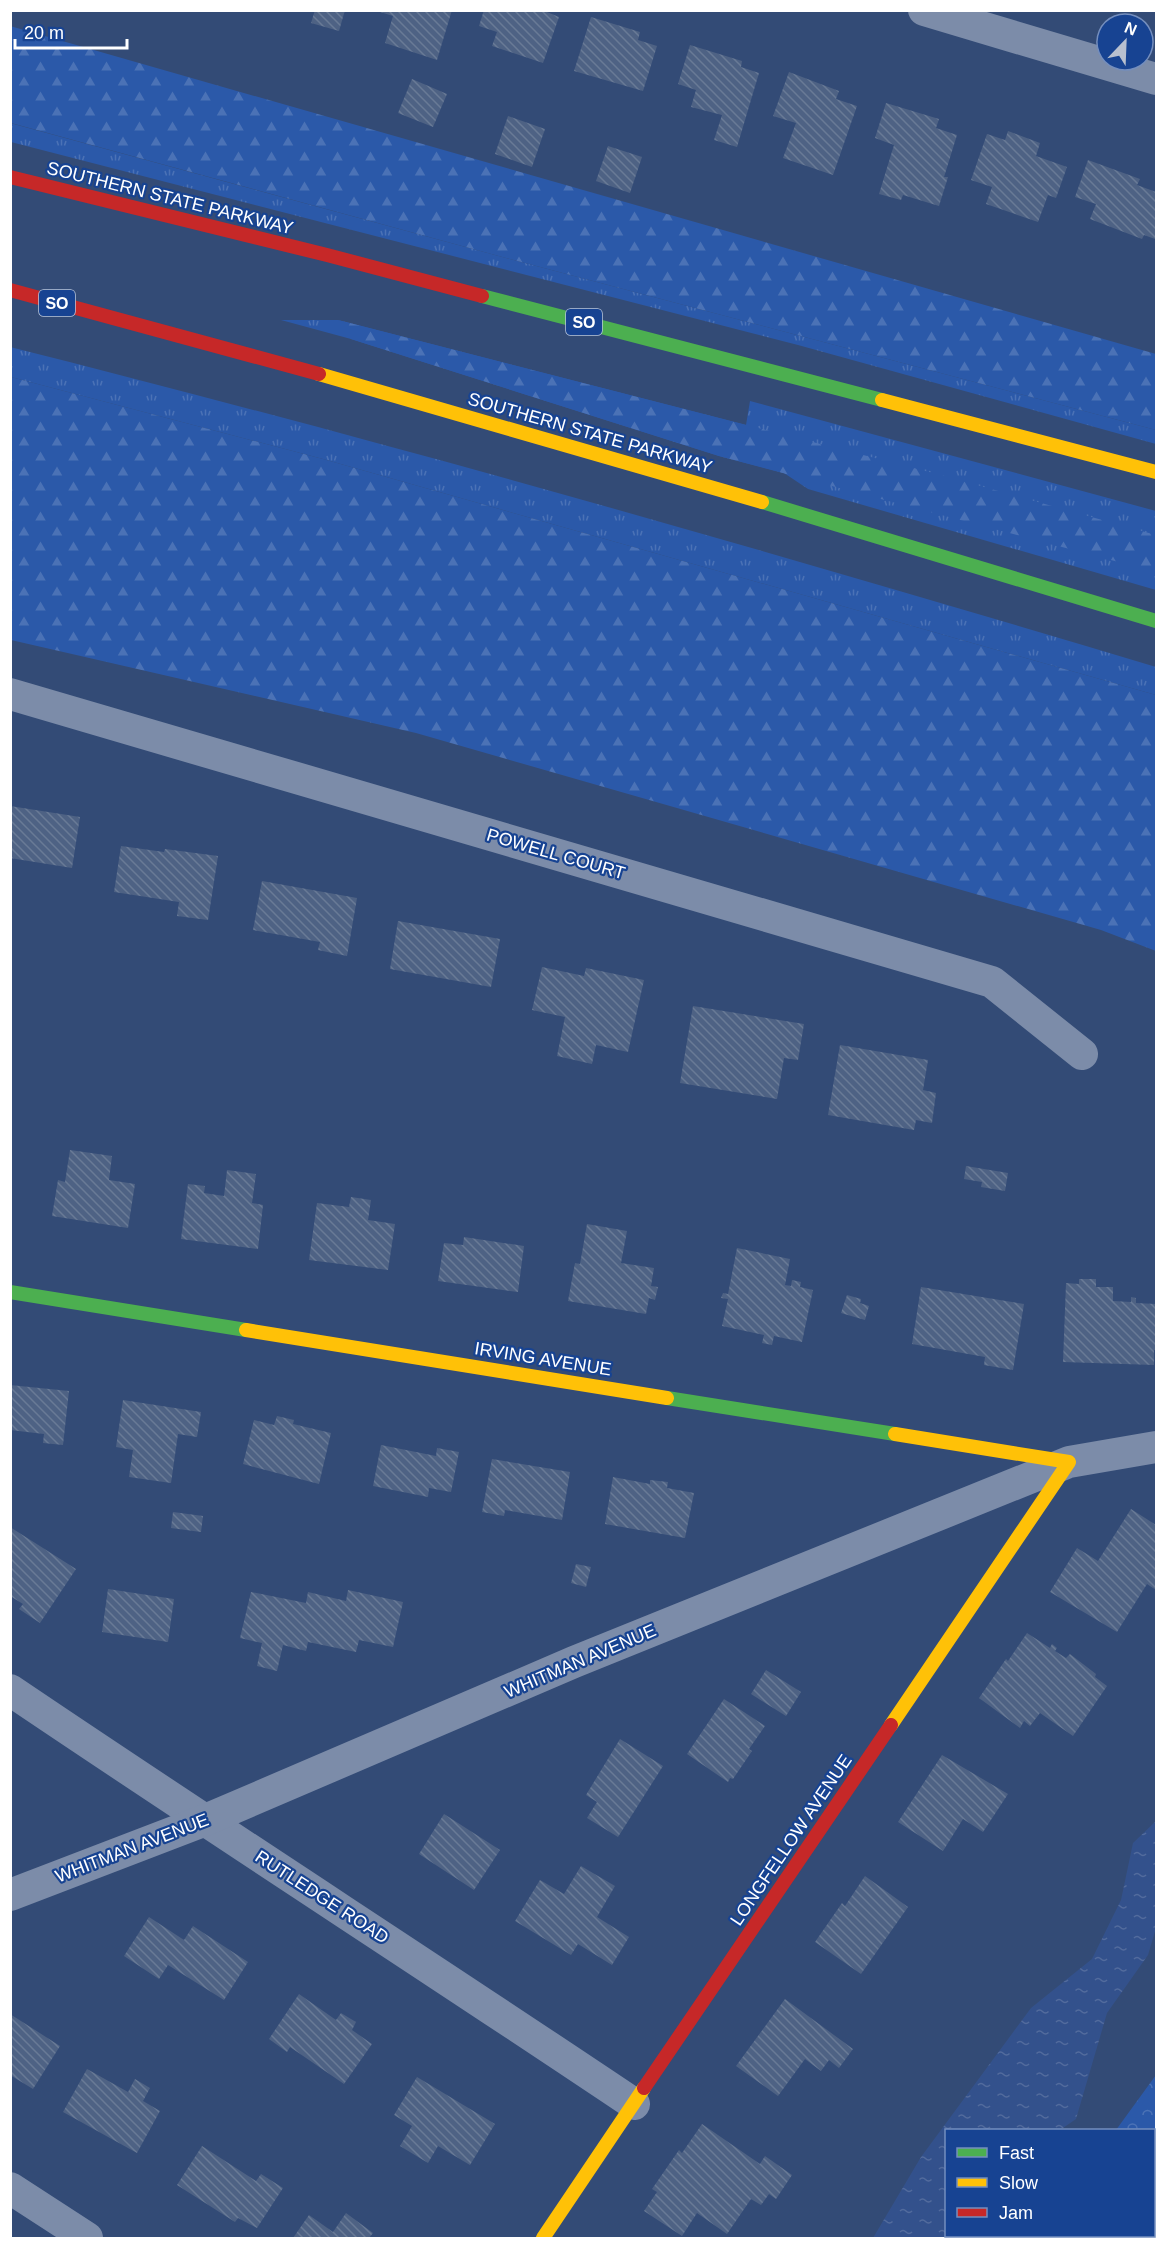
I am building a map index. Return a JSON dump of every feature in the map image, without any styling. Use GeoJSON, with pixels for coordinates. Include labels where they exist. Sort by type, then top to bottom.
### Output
{"type":"FeatureCollection","features":[{"type":"Feature","properties":{"kind":"main road","name":"SOUTHERN STATE PARKWAY"},"geometry":{"type":"LineString","coordinates":[[10,177],[327,255],[1156,472]]}},
{"type":"Feature","properties":{"kind":"main road","name":"SOUTHERN STATE PARKWAY"},"geometry":{"type":"LineString","coordinates":[[10,290],[634,463],[1156,621]]}},
{"type":"Feature","properties":{"kind":"main road","name":"IRVING AVENUE"},"geometry":{"type":"LineString","coordinates":[[10,1292],[1069,1462]]}},
{"type":"Feature","properties":{"kind":"main road","name":"LONGFELLOW AVENUE"},"geometry":{"type":"LineString","coordinates":[[543,2238],[1069,1462]]}},
{"type":"Feature","properties":{"kind":"street"},"geometry":{"type":"LineString","coordinates":[[924,10],[1156,79]]}},
{"type":"Feature","properties":{"kind":"street","name":"POWELL COURT"},"geometry":{"type":"LineString","coordinates":[[10,694],[992,982],[1082,1054]]}},
{"type":"Feature","properties":{"kind":"street","name":"WHITMAN AVENUE"},"geometry":{"type":"LineString","coordinates":[[10,1896],[203,1821],[574,1662],[1069,1462],[1156,1447]]}},
{"type":"Feature","properties":{"kind":"street","name":"RUTLEDGE ROAD"},"geometry":{"type":"LineString","coordinates":[[10,1690],[203,1821],[380,1934],[634,2104]]}},
{"type":"Feature","properties":{"kind":"street"},"geometry":{"type":"LineString","coordinates":[[10,2188],[87,2238]]}},
{"type":"Feature","properties":{"kind":"green space"},"geometry":{"type":"Polygon","coordinates":[[[10,26],[1156,354],[1156,430],[506,258],[11,123],[10,26]]]}},
{"type":"Feature","properties":{"kind":"green space"},"geometry":{"type":"Polygon","coordinates":[[[10,123],[506,258],[1156,430],[1156,444],[798,345],[11,142],[10,123]]]}},
{"type":"Feature","properties":{"kind":"green space"},"geometry":{"type":"Polygon","coordinates":[[[281,320],[338,320],[746,425],[750,401],[1156,511],[1156,590],[808,489],[784,473],[719,456],[351,339],[281,320]]]}},
{"type":"Feature","properties":{"kind":"green space"},"geometry":{"type":"Polygon","coordinates":[[[338,320],[941,475],[1156,535],[1156,572],[719,456],[351,339],[338,320]]]}},
{"type":"Feature","properties":{"kind":"green space"},"geometry":{"type":"Polygon","coordinates":[[[10,347],[442,461],[1156,667],[1156,695],[323,459],[11,377],[10,347]]]}},
{"type":"Feature","properties":{"kind":"green space"},"geometry":{"type":"Polygon","coordinates":[[[11,377],[323,459],[1156,695],[1156,951],[1101,930],[416,733],[11,640],[11,377]]]}},
{"type":"Feature","properties":{"kind":"green space"},"geometry":{"type":"Polygon","coordinates":[[[1156,2075],[1156,2238],[1039,2238],[1155,2237],[1155,2129],[1117,2129],[1156,2075]]]}},
{"type":"Feature","properties":{"kind":"water"},"geometry":{"type":"Polygon","coordinates":[[[1156,1821],[1156,1928],[1148,1955],[1107,2013],[1076,2119],[1061,2129],[945,2129],[945,2237],[975,2238],[873,2238],[921,2157],[1031,2008],[1092,1959],[1121,1900],[1133,1843],[1156,1821]]]}},
{"type":"Feature","properties":{"kind":"building"},"geometry":{"type":"Polygon","coordinates":[[[315,10],[345,10],[339,31],[311,23],[315,10]]]}},
{"type":"Feature","properties":{"kind":"building"},"geometry":{"type":"Polygon","coordinates":[[[452,10],[437,60],[385,43],[393,16],[377,11],[452,10]]]}},
{"type":"Feature","properties":{"kind":"building"},"geometry":{"type":"Polygon","coordinates":[[[484,10],[542,10],[559,17],[543,63],[492,46],[497,32],[479,26],[484,10]]]}},
{"type":"Feature","properties":{"kind":"building"},"geometry":{"type":"Polygon","coordinates":[[[591,17],[640,32],[638,40],[657,46],[643,91],[574,71],[591,17]]]}},
{"type":"Feature","properties":{"kind":"building"},"geometry":{"type":"Polygon","coordinates":[[[690,45],[742,61],[741,67],[759,73],[737,147],[714,140],[722,115],[691,107],[696,90],[678,84],[690,45]]]}},
{"type":"Feature","properties":{"kind":"building"},"geometry":{"type":"Polygon","coordinates":[[[789,72],[839,91],[836,99],[857,106],[833,175],[783,158],[796,123],[773,116],[789,72]]]}},
{"type":"Feature","properties":{"kind":"building"},"geometry":{"type":"Polygon","coordinates":[[[412,79],[447,94],[433,127],[398,113],[412,79]]]}},
{"type":"Feature","properties":{"kind":"building"},"geometry":{"type":"Polygon","coordinates":[[[886,103],[939,119],[936,128],[957,135],[944,177],[948,177],[939,206],[903,195],[901,200],[879,194],[894,145],[875,138],[886,103]]]}},
{"type":"Feature","properties":{"kind":"building"},"geometry":{"type":"Polygon","coordinates":[[[508,116],[545,129],[532,167],[495,154],[508,116]]]}},
{"type":"Feature","properties":{"kind":"building"},"geometry":{"type":"Polygon","coordinates":[[[1008,131],[1040,143],[1036,156],[1067,167],[1056,198],[1048,195],[1038,222],[986,204],[992,187],[971,180],[987,134],[1005,140],[1008,131]]]}},
{"type":"Feature","properties":{"kind":"building"},"geometry":{"type":"Polygon","coordinates":[[[608,146],[642,157],[630,193],[596,181],[608,146]]]}},
{"type":"Feature","properties":{"kind":"building"},"geometry":{"type":"Polygon","coordinates":[[[1088,160],[1140,179],[1137,185],[1156,192],[1155,239],[1144,235],[1142,239],[1090,219],[1096,204],[1075,197],[1088,160]]]}},
{"type":"Feature","properties":{"kind":"building"},"geometry":{"type":"Polygon","coordinates":[[[10,806],[80,817],[72,868],[10,858],[10,806]]]}},
{"type":"Feature","properties":{"kind":"building"},"geometry":{"type":"Polygon","coordinates":[[[121,846],[218,856],[208,920],[177,916],[179,902],[114,892],[121,846]]]}},
{"type":"Feature","properties":{"kind":"building"},"geometry":{"type":"Polygon","coordinates":[[[262,881],[357,898],[347,956],[318,950],[320,942],[253,930],[262,881]]]}},
{"type":"Feature","properties":{"kind":"building"},"geometry":{"type":"Polygon","coordinates":[[[398,921],[500,939],[491,987],[390,969],[398,921]]]}},
{"type":"Feature","properties":{"kind":"building"},"geometry":{"type":"Polygon","coordinates":[[[542,967],[584,976],[586,968],[644,980],[628,1052],[596,1045],[592,1064],[557,1056],[565,1017],[532,1010],[542,967]]]}},
{"type":"Feature","properties":{"kind":"building"},"geometry":{"type":"Polygon","coordinates":[[[693,1006],[804,1024],[798,1060],[784,1058],[777,1099],[680,1083],[693,1006]]]}},
{"type":"Feature","properties":{"kind":"building"},"geometry":{"type":"Polygon","coordinates":[[[840,1045],[928,1060],[923,1090],[936,1093],[932,1123],[916,1120],[914,1130],[828,1115],[840,1045]]]}},
{"type":"Feature","properties":{"kind":"building"},"geometry":{"type":"Polygon","coordinates":[[[70,1150],[112,1156],[109,1180],[135,1184],[128,1228],[52,1216],[58,1180],[65,1182],[70,1150]]]}},
{"type":"Feature","properties":{"kind":"building"},"geometry":{"type":"Polygon","coordinates":[[[966,1166],[1008,1173],[1005,1191],[981,1187],[982,1182],[964,1179],[966,1166]]]}},
{"type":"Feature","properties":{"kind":"building"},"geometry":{"type":"Polygon","coordinates":[[[227,1170],[256,1174],[252,1203],[263,1205],[258,1249],[181,1239],[188,1184],[205,1186],[204,1193],[224,1196],[227,1170]]]}},
{"type":"Feature","properties":{"kind":"building"},"geometry":{"type":"Polygon","coordinates":[[[351,1197],[371,1200],[368,1220],[395,1224],[388,1270],[309,1260],[317,1203],[349,1207],[351,1197]]]}},
{"type":"Feature","properties":{"kind":"building"},"geometry":{"type":"Polygon","coordinates":[[[587,1224],[627,1231],[621,1263],[654,1268],[651,1286],[658,1287],[655,1300],[649,1298],[646,1314],[568,1301],[575,1263],[580,1264],[587,1224]]]}},
{"type":"Feature","properties":{"kind":"building"},"geometry":{"type":"Polygon","coordinates":[[[464,1237],[524,1246],[518,1292],[438,1281],[444,1243],[463,1245],[464,1237]]]}},
{"type":"Feature","properties":{"kind":"building"},"geometry":{"type":"Polygon","coordinates":[[[737,1248],[790,1259],[785,1285],[791,1286],[792,1280],[801,1282],[800,1287],[813,1290],[802,1342],[774,1336],[772,1345],[762,1343],[764,1335],[722,1326],[728,1299],[721,1298],[723,1293],[728,1294],[737,1248]]]}},
{"type":"Feature","properties":{"kind":"building"},"geometry":{"type":"Polygon","coordinates":[[[1079,1279],[1096,1279],[1096,1287],[1113,1287],[1113,1301],[1131,1302],[1131,1297],[1136,1298],[1136,1303],[1156,1304],[1154,1365],[1063,1362],[1066,1283],[1079,1284],[1079,1279]]]}},
{"type":"Feature","properties":{"kind":"building"},"geometry":{"type":"Polygon","coordinates":[[[921,1287],[1024,1304],[1013,1370],[984,1365],[985,1357],[912,1344],[921,1287]]]}},
{"type":"Feature","properties":{"kind":"building"},"geometry":{"type":"Polygon","coordinates":[[[847,1295],[861,1299],[860,1303],[869,1306],[865,1320],[841,1313],[847,1295]]]}},
{"type":"Feature","properties":{"kind":"building"},"geometry":{"type":"Polygon","coordinates":[[[10,1385],[69,1391],[63,1445],[43,1443],[44,1434],[10,1430],[10,1385]]]}},
{"type":"Feature","properties":{"kind":"building"},"geometry":{"type":"Polygon","coordinates":[[[123,1400],[201,1412],[197,1437],[178,1434],[171,1483],[129,1477],[133,1450],[116,1447],[123,1400]]]}},
{"type":"Feature","properties":{"kind":"building"},"geometry":{"type":"Polygon","coordinates":[[[277,1416],[294,1420],[293,1424],[331,1433],[319,1484],[243,1464],[254,1420],[274,1425],[277,1416]]]}},
{"type":"Feature","properties":{"kind":"building"},"geometry":{"type":"Polygon","coordinates":[[[381,1445],[436,1456],[437,1448],[459,1452],[451,1492],[429,1488],[428,1497],[373,1486],[381,1445]]]}},
{"type":"Feature","properties":{"kind":"building"},"geometry":{"type":"Polygon","coordinates":[[[492,1459],[570,1472],[562,1520],[505,1510],[504,1516],[482,1512],[492,1459]]]}},
{"type":"Feature","properties":{"kind":"building"},"geometry":{"type":"Polygon","coordinates":[[[613,1477],[650,1484],[650,1480],[668,1482],[667,1488],[694,1493],[685,1538],[605,1524],[613,1477]]]}},
{"type":"Feature","properties":{"kind":"building"},"geometry":{"type":"Polygon","coordinates":[[[1131,1509],[1156,1525],[1156,1590],[1147,1584],[1117,1632],[1050,1592],[1077,1548],[1098,1561],[1131,1509]]]}},
{"type":"Feature","properties":{"kind":"building"},"geometry":{"type":"Polygon","coordinates":[[[173,1512],[203,1516],[201,1532],[171,1528],[173,1512]]]}},
{"type":"Feature","properties":{"kind":"building"},"geometry":{"type":"Polygon","coordinates":[[[10,1527],[76,1569],[40,1623],[19,1609],[23,1604],[10,1596],[10,1527]]]}},
{"type":"Feature","properties":{"kind":"building"},"geometry":{"type":"Polygon","coordinates":[[[576,1564],[591,1567],[586,1587],[571,1583],[576,1564]]]}},
{"type":"Feature","properties":{"kind":"building"},"geometry":{"type":"Polygon","coordinates":[[[108,1589],[174,1599],[168,1642],[102,1632],[108,1589]]]}},
{"type":"Feature","properties":{"kind":"building"},"geometry":{"type":"Polygon","coordinates":[[[348,1590],[403,1602],[393,1647],[359,1640],[356,1652],[308,1642],[306,1651],[283,1645],[277,1671],[257,1666],[262,1643],[240,1638],[251,1592],[306,1603],[308,1592],[346,1601],[348,1590]]]}},
{"type":"Feature","properties":{"kind":"building"},"geometry":{"type":"Polygon","coordinates":[[[1027,1633],[1050,1648],[1052,1644],[1057,1648],[1055,1651],[1066,1658],[1070,1654],[1096,1674],[1095,1677],[1107,1686],[1073,1736],[1040,1713],[1030,1726],[1024,1721],[1020,1728],[979,1698],[1027,1633]]]}},
{"type":"Feature","properties":{"kind":"building"},"geometry":{"type":"Polygon","coordinates":[[[766,1670],[801,1692],[786,1716],[751,1694],[766,1670]]]}},
{"type":"Feature","properties":{"kind":"building"},"geometry":{"type":"Polygon","coordinates":[[[724,1699],[765,1726],[749,1749],[752,1751],[733,1779],[730,1778],[728,1782],[687,1754],[724,1699]]]}},
{"type":"Feature","properties":{"kind":"building"},"geometry":{"type":"Polygon","coordinates":[[[620,1739],[663,1766],[618,1837],[587,1818],[597,1802],[586,1795],[620,1739]]]}},
{"type":"Feature","properties":{"kind":"building"},"geometry":{"type":"Polygon","coordinates":[[[942,1755],[1008,1794],[983,1832],[963,1819],[943,1851],[898,1822],[942,1755]]]}},
{"type":"Feature","properties":{"kind":"building"},"geometry":{"type":"Polygon","coordinates":[[[444,1814],[500,1850],[474,1890],[419,1854],[444,1814]]]}},
{"type":"Feature","properties":{"kind":"building"},"geometry":{"type":"Polygon","coordinates":[[[581,1866],[615,1886],[597,1917],[629,1937],[612,1965],[578,1944],[571,1955],[515,1921],[540,1880],[564,1894],[581,1866]]]}},
{"type":"Feature","properties":{"kind":"building"},"geometry":{"type":"Polygon","coordinates":[[[865,1876],[908,1907],[861,1974],[815,1942],[842,1903],[845,1906],[865,1876]]]}},
{"type":"Feature","properties":{"kind":"building"},"geometry":{"type":"Polygon","coordinates":[[[149,1917],[184,1940],[193,1926],[248,1962],[224,2000],[168,1965],[159,1979],[124,1956],[149,1917]]]}},
{"type":"Feature","properties":{"kind":"building"},"geometry":{"type":"Polygon","coordinates":[[[299,1994],[336,2020],[341,2013],[356,2022],[352,2030],[372,2044],[344,2084],[290,2047],[287,2052],[269,2039],[299,1994]]]}},
{"type":"Feature","properties":{"kind":"building"},"geometry":{"type":"Polygon","coordinates":[[[785,1999],[853,2049],[839,2068],[829,2060],[821,2071],[805,2059],[778,2096],[736,2066],[785,1999]]]}},
{"type":"Feature","properties":{"kind":"building"},"geometry":{"type":"Polygon","coordinates":[[[10,2014],[60,2046],[33,2089],[10,2075],[10,2014]]]}},
{"type":"Feature","properties":{"kind":"building"},"geometry":{"type":"Polygon","coordinates":[[[87,2069],[128,2092],[135,2079],[150,2088],[143,2101],[160,2111],[137,2153],[63,2112],[87,2069]]]}},
{"type":"Feature","properties":{"kind":"building"},"geometry":{"type":"Polygon","coordinates":[[[417,2077],[495,2124],[470,2165],[438,2146],[428,2163],[400,2146],[412,2126],[394,2115],[417,2077]]]}},
{"type":"Feature","properties":{"kind":"building"},"geometry":{"type":"Polygon","coordinates":[[[702,2124],[760,2164],[765,2156],[792,2175],[776,2199],[769,2194],[761,2205],[751,2199],[727,2234],[697,2213],[682,2236],[644,2211],[657,2192],[652,2189],[679,2150],[682,2153],[702,2124]]]}},
{"type":"Feature","properties":{"kind":"building"},"geometry":{"type":"Polygon","coordinates":[[[202,2146],[256,2181],[261,2174],[283,2188],[257,2228],[238,2218],[235,2222],[177,2185],[202,2146]]]}},
{"type":"Feature","properties":{"kind":"building"},"geometry":{"type":"Polygon","coordinates":[[[346,2213],[373,2233],[369,2238],[293,2238],[309,2215],[333,2232],[346,2213]]]}},
{"type":"Feature","properties":{"kind":"traffic: fast"},"geometry":{"type":"LineString","coordinates":[[482,296],[882,400]]}},
{"type":"Feature","properties":{"kind":"traffic: fast"},"geometry":{"type":"LineString","coordinates":[[762,502],[1156,621]]}},
{"type":"Feature","properties":{"kind":"traffic: fast"},"geometry":{"type":"LineString","coordinates":[[10,1292],[246,1330]]}},
{"type":"Feature","properties":{"kind":"traffic: fast"},"geometry":{"type":"LineString","coordinates":[[667,1398],[895,1434]]}},
{"type":"Feature","properties":{"kind":"traffic: slow"},"geometry":{"type":"LineString","coordinates":[[319,374],[762,502]]}},
{"type":"Feature","properties":{"kind":"traffic: slow"},"geometry":{"type":"LineString","coordinates":[[882,400],[1156,472]]}},
{"type":"Feature","properties":{"kind":"traffic: slow"},"geometry":{"type":"LineString","coordinates":[[246,1330],[667,1398]]}},
{"type":"Feature","properties":{"kind":"traffic: slow"},"geometry":{"type":"LineString","coordinates":[[891,1725],[1069,1462],[895,1434]]}},
{"type":"Feature","properties":{"kind":"traffic: slow"},"geometry":{"type":"LineString","coordinates":[[543,2238],[644,2088]]}},
{"type":"Feature","properties":{"kind":"traffic: jam"},"geometry":{"type":"LineString","coordinates":[[10,177],[327,255],[482,296]]}},
{"type":"Feature","properties":{"kind":"traffic: jam"},"geometry":{"type":"LineString","coordinates":[[10,290],[319,374]]}},
{"type":"Feature","properties":{"kind":"traffic: jam"},"geometry":{"type":"LineString","coordinates":[[644,2088],[891,1725]]}}]}
